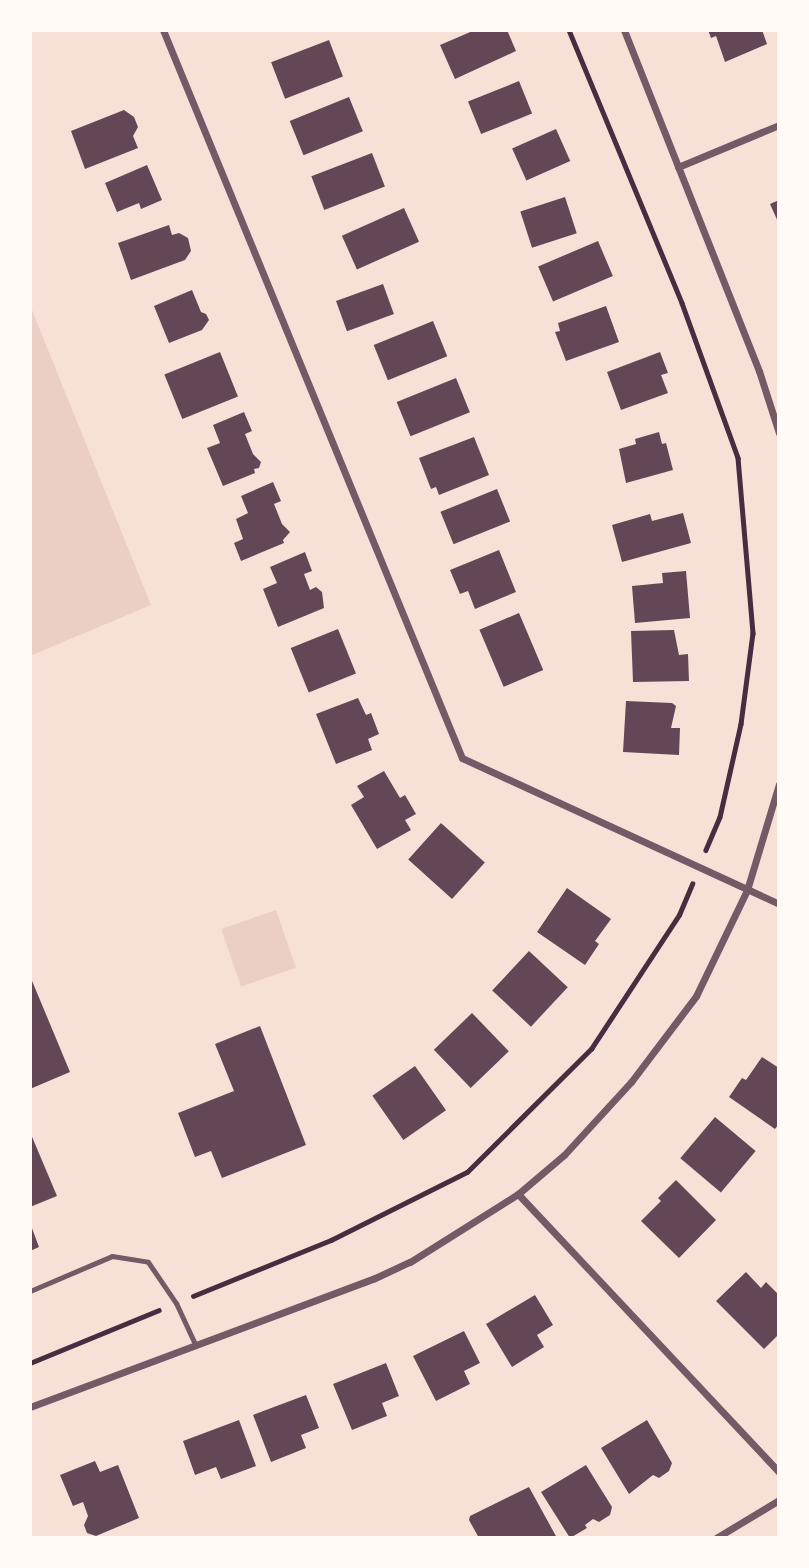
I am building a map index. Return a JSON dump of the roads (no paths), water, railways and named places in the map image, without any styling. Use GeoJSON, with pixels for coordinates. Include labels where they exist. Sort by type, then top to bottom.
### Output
{"type":"FeatureCollection","features":[{"type":"Feature","properties":{"kind":"street"},"geometry":{"type":"LineString","coordinates":[[163,30],[462,758],[779,904]]}},
{"type":"Feature","properties":{"kind":"street"},"geometry":{"type":"LineString","coordinates":[[624,30],[759,371],[779,433]]}},
{"type":"Feature","properties":{"kind":"street"},"geometry":{"type":"LineString","coordinates":[[678,167],[779,125]]}},
{"type":"Feature","properties":{"kind":"street"},"geometry":{"type":"LineString","coordinates":[[30,1407],[375,1279],[410,1262],[518,1194],[564,1155],[631,1082],[695,996],[747,890],[779,784]]}},
{"type":"Feature","properties":{"kind":"street"},"geometry":{"type":"LineString","coordinates":[[518,1194],[779,1472]]}},
{"type":"Feature","properties":{"kind":"street"},"geometry":{"type":"LineString","coordinates":[[716,1538],[779,1500]]}},
{"type":"Feature","properties":{"kind":"lane"},"geometry":{"type":"LineString","coordinates":[[30,1291],[112,1256],[148,1262],[176,1303],[197,1346]]}}]}
